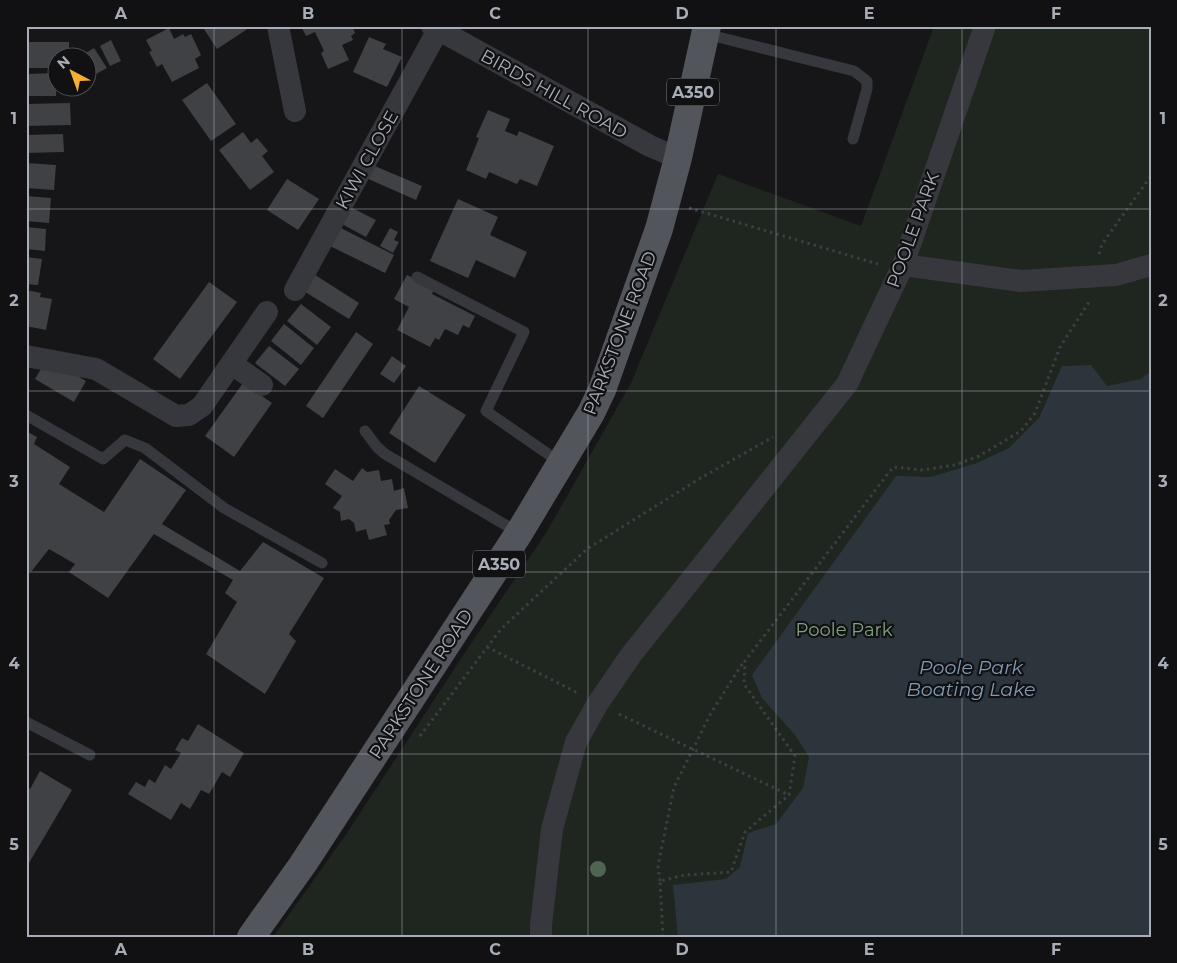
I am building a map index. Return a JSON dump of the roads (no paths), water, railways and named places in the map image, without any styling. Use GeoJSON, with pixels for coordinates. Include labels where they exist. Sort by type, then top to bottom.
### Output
{"type":"FeatureCollection","features":[{"type":"Feature","properties":{"kind":"main road","name":"PARKSTONE ROAD"},"geometry":{"type":"LineString","coordinates":[[251,937],[303,864],[519,533],[602,390],[659,229],[678,158],[707,30]]}},
{"type":"Feature","properties":{"kind":"street"},"geometry":{"type":"LineString","coordinates":[[278,26],[295,111]]}},
{"type":"Feature","properties":{"kind":"street","name":"POOLE PARK"},"geometry":{"type":"LineString","coordinates":[[541,937],[552,829],[576,742],[598,703],[631,655],[847,384],[903,265],[985,26]]}},
{"type":"Feature","properties":{"kind":"street","name":"BIRDS HILL ROAD"},"geometry":{"type":"LineString","coordinates":[[435,28],[650,146],[678,158]]}},
{"type":"Feature","properties":{"kind":"street","name":"KIWI CLOSE"},"geometry":{"type":"LineString","coordinates":[[295,290],[435,28]]}},
{"type":"Feature","properties":{"kind":"street"},"geometry":{"type":"LineString","coordinates":[[903,265],[1021,281],[1116,275],[1151,265]]}},
{"type":"Feature","properties":{"kind":"street"},"geometry":{"type":"LineString","coordinates":[[26,356],[96,369],[176,416],[190,415],[202,406],[266,312]]}},
{"type":"Feature","properties":{"kind":"street"},"geometry":{"type":"LineString","coordinates":[[232,364],[262,386]]}},
{"type":"Feature","properties":{"kind":"lane"},"geometry":{"type":"LineString","coordinates":[[707,30],[854,71],[863,76],[867,81],[867,89],[853,139]]}},
{"type":"Feature","properties":{"kind":"lane"},"geometry":{"type":"LineString","coordinates":[[417,277],[524,332],[486,411],[561,463]]}},
{"type":"Feature","properties":{"kind":"lane"},"geometry":{"type":"LineString","coordinates":[[26,415],[103,459],[124,440],[145,448],[224,508],[322,563]]}},
{"type":"Feature","properties":{"kind":"lane"},"geometry":{"type":"LineString","coordinates":[[365,431],[385,454],[519,533]]}},
{"type":"Feature","properties":{"kind":"lane"},"geometry":{"type":"LineString","coordinates":[[26,722],[90,755]]}},
{"type":"Feature","properties":{"kind":"water","name":"Poole Park Boating Lake"},"geometry":{"type":"Polygon","coordinates":[[[1091,365],[1107,386],[1141,379],[1151,371],[1151,937],[678,937],[673,885],[726,879],[740,867],[748,833],[776,824],[803,788],[809,757],[795,735],[762,698],[752,675],[896,476],[931,477],[977,463],[1009,448],[1039,418],[1062,366],[1091,365]]]}},
{"type":"Feature","properties":{"kind":"park label","name":"Poole Park"},"geometry":{"type":"Point","coordinates":[844,630]}}]}
